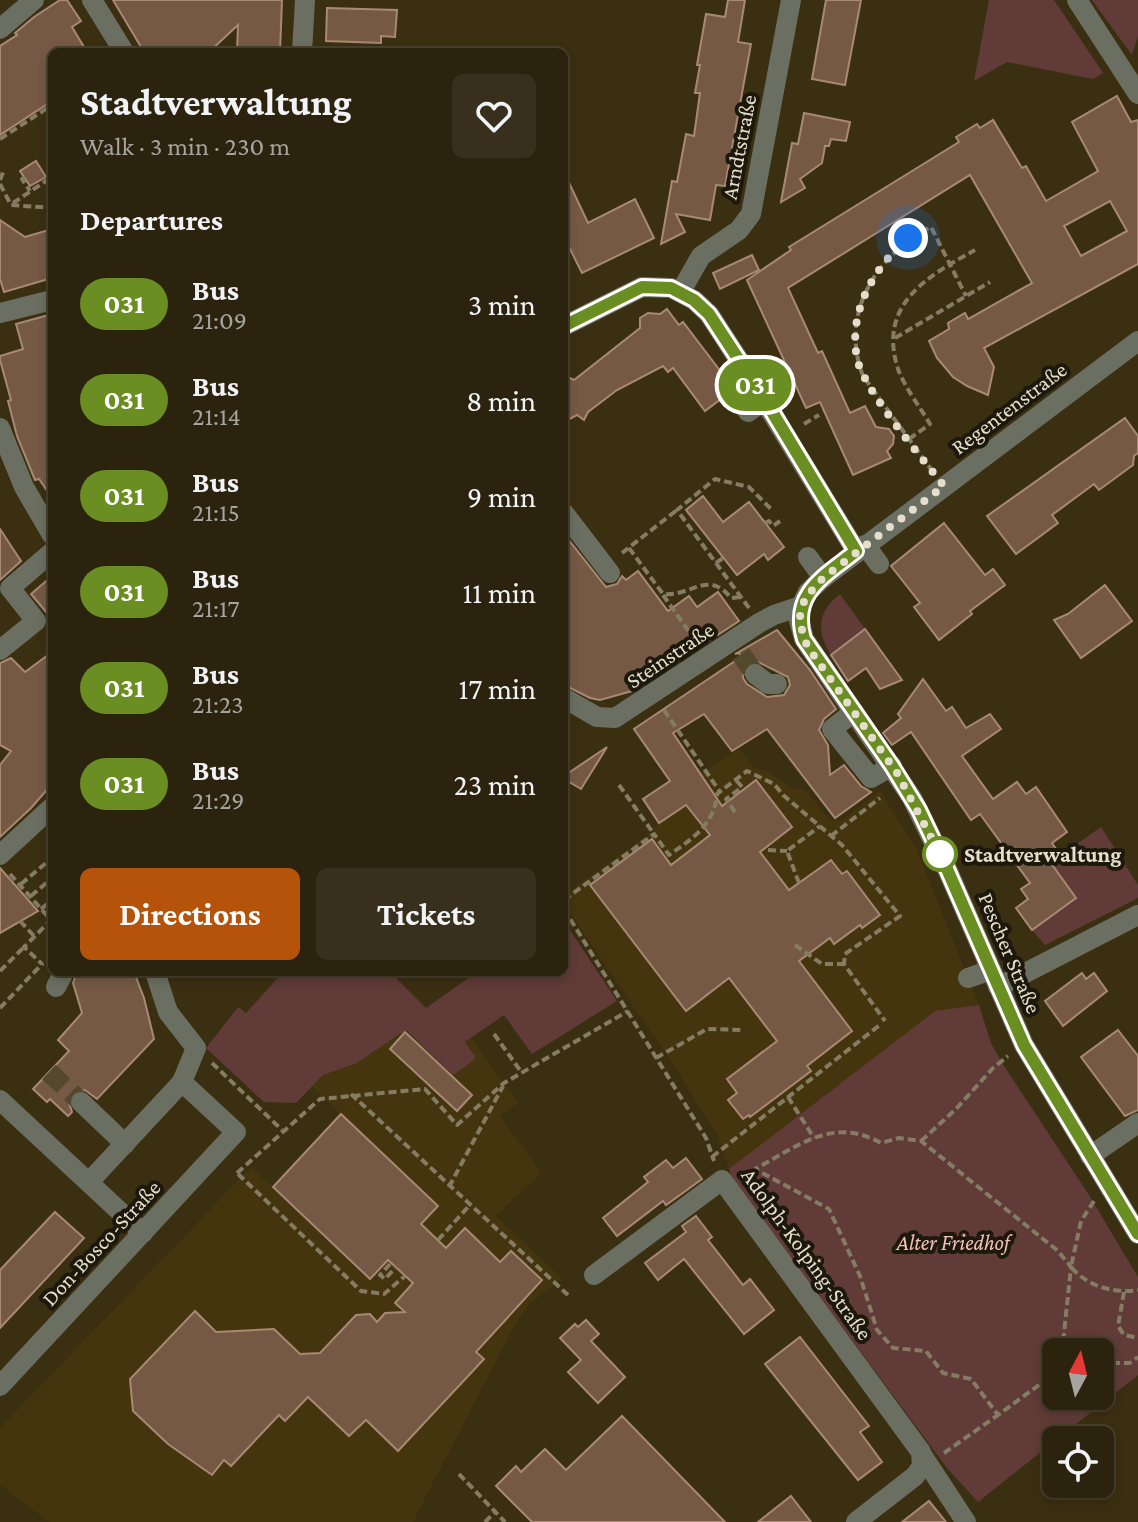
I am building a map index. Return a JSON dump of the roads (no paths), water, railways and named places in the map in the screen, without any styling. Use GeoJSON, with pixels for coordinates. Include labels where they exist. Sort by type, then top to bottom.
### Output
{"type":"FeatureCollection","features":[{"type":"Feature","properties":{"kind":"street"},"geometry":{"type":"LineString","coordinates":[[0,29],[34,0]]}},
{"type":"Feature","properties":{"kind":"street"},"geometry":{"type":"LineString","coordinates":[[92,0],[122,48]]}},
{"type":"Feature","properties":{"kind":"street"},"geometry":{"type":"LineString","coordinates":[[302,48],[305,0]]}},
{"type":"Feature","properties":{"kind":"street","name":"Arndtstraße"},"geometry":{"type":"LineString","coordinates":[[681,291],[701,256],[739,230],[751,214],[791,0]]}},
{"type":"Feature","properties":{"kind":"street"},"geometry":{"type":"LineString","coordinates":[[1077,0],[1138,94]]}},
{"type":"Feature","properties":{"kind":"street"},"geometry":{"type":"LineString","coordinates":[[568,324],[642,287],[661,286],[681,291],[709,314],[756,406],[790,458],[860,548],[879,564]]}},
{"type":"Feature","properties":{"kind":"street"},"geometry":{"type":"LineString","coordinates":[[5,312],[48,301]]}},
{"type":"Feature","properties":{"kind":"street","name":"Regentenstraße"},"geometry":{"type":"LineString","coordinates":[[801,606],[808,592],[860,548],[1138,341]]}},
{"type":"Feature","properties":{"kind":"street"},"geometry":{"type":"LineString","coordinates":[[0,428],[24,487],[48,528]]}},
{"type":"Feature","properties":{"kind":"street"},"geometry":{"type":"LineString","coordinates":[[568,518],[608,570]]}},
{"type":"Feature","properties":{"kind":"street"},"geometry":{"type":"LineString","coordinates":[[0,650],[44,624],[10,588],[48,555]]}},
{"type":"Feature","properties":{"kind":"street"},"geometry":{"type":"LineString","coordinates":[[808,557],[823,578]]}},
{"type":"Feature","properties":{"kind":"street","name":"Steinstraße"},"geometry":{"type":"LineString","coordinates":[[568,700],[597,717],[615,718],[708,658],[737,648],[759,623],[801,606]]}},
{"type":"Feature","properties":{"kind":"street","name":"Pescher Straße"},"geometry":{"type":"LineString","coordinates":[[801,606],[799,620],[804,639],[897,773],[934,840],[1024,1045],[1138,1234]]}},
{"type":"Feature","properties":{"kind":"street"},"geometry":{"type":"LineString","coordinates":[[755,674],[768,684],[777,684]]}},
{"type":"Feature","properties":{"kind":"street"},"geometry":{"type":"LineString","coordinates":[[615,718],[620,740]]}},
{"type":"Feature","properties":{"kind":"street"},"geometry":{"type":"LineString","coordinates":[[0,855],[48,811]]}},
{"type":"Feature","properties":{"kind":"street"},"geometry":{"type":"LineString","coordinates":[[968,978],[994,978],[1138,915]]}},
{"type":"Feature","properties":{"kind":"street"},"geometry":{"type":"LineString","coordinates":[[89,1182],[182,1082],[196,1048],[168,1012],[156,976]]}},
{"type":"Feature","properties":{"kind":"street","name":"Don-Bosco-Straße"},"geometry":{"type":"LineString","coordinates":[[0,1386],[236,1132],[182,1082]]}},
{"type":"Feature","properties":{"kind":"street"},"geometry":{"type":"LineString","coordinates":[[0,1100],[143,1233]]}},
{"type":"Feature","properties":{"kind":"street"},"geometry":{"type":"LineString","coordinates":[[81,1102],[125,1144]]}},
{"type":"Feature","properties":{"kind":"street"},"geometry":{"type":"LineString","coordinates":[[1090,1156],[1138,1123]]}},
{"type":"Feature","properties":{"kind":"street","name":"Adolph-Kolping-Straße"},"geometry":{"type":"LineString","coordinates":[[594,1275],[722,1180],[915,1442],[966,1522]]}},
{"type":"Feature","properties":{"kind":"street"},"geometry":{"type":"LineString","coordinates":[[856,1522],[915,1476],[925,1460]]}},
{"type":"Feature","properties":{"kind":"tunnel"},"geometry":{"type":"LineString","coordinates":[[741,654],[755,674]]}},
{"type":"Feature","properties":{"kind":"tunnel"},"geometry":{"type":"LineString","coordinates":[[49,1072],[81,1102]]}},
{"type":"Feature","properties":{"kind":"place","name":"Stadtverwaltung"},"geometry":{"type":"Point","coordinates":[940,854]}},
{"type":"Feature","properties":{"kind":"park label","name":"Alter Friedhof"},"geometry":{"type":"Point","coordinates":[953,1242]}}]}
